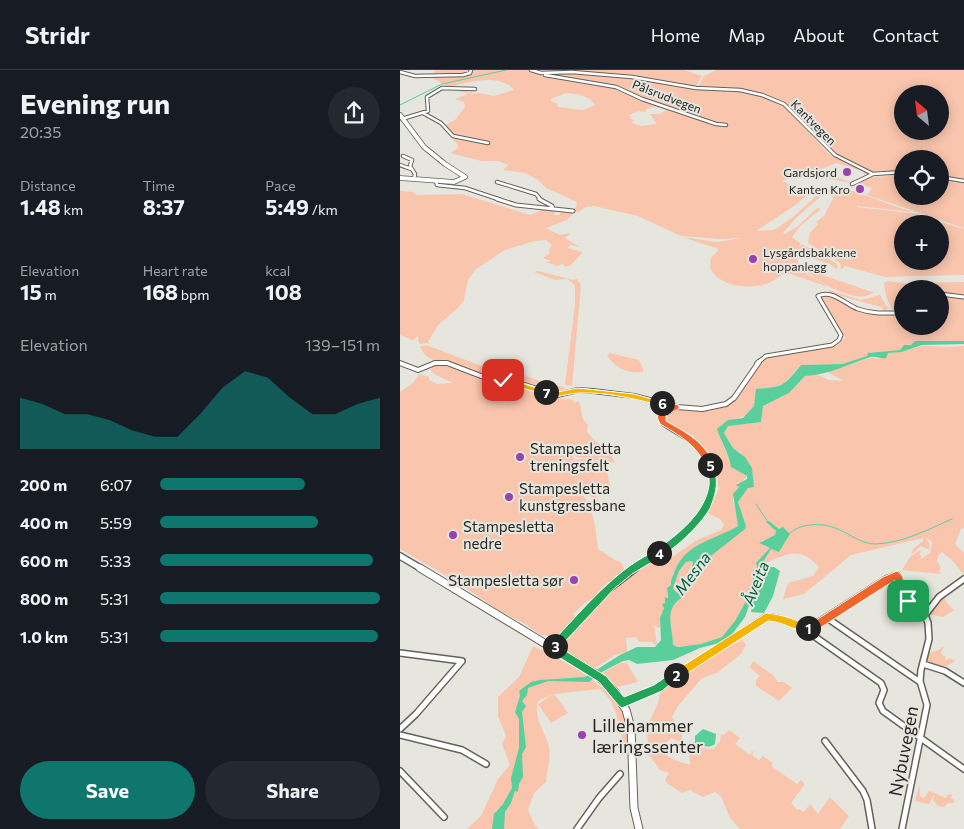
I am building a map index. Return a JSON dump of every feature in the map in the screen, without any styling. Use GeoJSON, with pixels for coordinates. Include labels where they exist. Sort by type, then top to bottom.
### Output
{"type":"FeatureCollection","features":[{"type":"Feature","properties":{"kind":"street"},"geometry":{"type":"LineString","coordinates":[[400,72],[415,76],[463,75],[470,74],[471,70]]}},
{"type":"Feature","properties":{"kind":"street","name":"Kantvegen"},"geometry":{"type":"LineString","coordinates":[[531,70],[542,73],[572,72],[612,75],[696,88],[740,90],[762,95],[784,104],[835,155],[873,174]]}},
{"type":"Feature","properties":{"kind":"street","name":"Pålsrudvegen"},"geometry":{"type":"LineString","coordinates":[[542,73],[621,88],[642,98],[716,124],[726,125]]}},
{"type":"Feature","properties":{"kind":"street"},"geometry":{"type":"LineString","coordinates":[[428,115],[427,97],[440,89],[475,89]]}},
{"type":"Feature","properties":{"kind":"street"},"geometry":{"type":"LineString","coordinates":[[400,178],[458,182],[465,177],[444,164],[429,151],[408,128],[401,117],[423,113],[428,110]]}},
{"type":"Feature","properties":{"kind":"street"},"geometry":{"type":"LineString","coordinates":[[423,113],[453,136],[488,143]]}},
{"type":"Feature","properties":{"kind":"street"},"geometry":{"type":"LineString","coordinates":[[403,156],[412,160],[411,169]]}},
{"type":"Feature","properties":{"kind":"street"},"geometry":{"type":"LineString","coordinates":[[400,165],[411,169],[415,174],[414,179]]}},
{"type":"Feature","properties":{"kind":"street"},"geometry":{"type":"LineString","coordinates":[[852,184],[873,174],[894,173]]}},
{"type":"Feature","properties":{"kind":"street"},"geometry":{"type":"LineString","coordinates":[[949,178],[964,181]]}},
{"type":"Feature","properties":{"kind":"street"},"geometry":{"type":"LineString","coordinates":[[436,180],[437,185],[466,188],[508,203],[573,211]]}},
{"type":"Feature","properties":{"kind":"street"},"geometry":{"type":"LineString","coordinates":[[497,182],[536,194],[538,198],[552,206],[553,209]]}},
{"type":"Feature","properties":{"kind":"street"},"geometry":{"type":"LineString","coordinates":[[400,363],[418,370],[435,363],[447,363],[481,376],[518,383],[557,395],[578,390],[593,391],[634,396],[677,407],[702,409],[726,404],[734,398],[758,361],[766,356],[832,345],[839,340],[841,335],[818,296],[820,294],[833,295],[852,306],[869,312],[894,313]]}},
{"type":"Feature","properties":{"kind":"street"},"geometry":{"type":"LineString","coordinates":[[949,295],[964,297]]}},
{"type":"Feature","properties":{"kind":"street"},"geometry":{"type":"LineString","coordinates":[[553,648],[612,586],[679,538],[706,508],[714,483],[707,456],[688,437],[666,426],[662,420],[663,413],[677,407]]}},
{"type":"Feature","properties":{"kind":"street"},"geometry":{"type":"LineString","coordinates":[[400,556],[581,665],[603,679],[617,694],[629,717],[633,733],[632,801],[639,829]]}},
{"type":"Feature","properties":{"kind":"street"},"geometry":{"type":"LineString","coordinates":[[622,703],[658,688],[766,617],[784,618],[799,627],[807,628],[816,625],[886,579],[897,575],[908,601],[925,615],[939,597],[964,579]]}},
{"type":"Feature","properties":{"kind":"street","name":"Nybuvegen"},"geometry":{"type":"LineString","coordinates":[[902,829],[927,698],[920,682],[922,664],[929,637],[928,622],[925,615]]}},
{"type":"Feature","properties":{"kind":"street"},"geometry":{"type":"LineString","coordinates":[[827,618],[920,682]]}},
{"type":"Feature","properties":{"kind":"street"},"geometry":{"type":"LineString","coordinates":[[811,634],[881,683],[884,690],[878,703],[881,708],[964,768]]}},
{"type":"Feature","properties":{"kind":"street"},"geometry":{"type":"LineString","coordinates":[[400,653],[426,658],[452,659],[462,662],[416,714],[400,729]]}},
{"type":"Feature","properties":{"kind":"street"},"geometry":{"type":"LineString","coordinates":[[922,664],[945,671],[964,684]]}},
{"type":"Feature","properties":{"kind":"street"},"geometry":{"type":"LineString","coordinates":[[400,735],[462,750],[486,764]]}},
{"type":"Feature","properties":{"kind":"street"},"geometry":{"type":"LineString","coordinates":[[825,741],[863,792],[867,800],[872,829]]}},
{"type":"Feature","properties":{"kind":"street"},"geometry":{"type":"LineString","coordinates":[[400,771],[444,817]]}},
{"type":"Feature","properties":{"kind":"street"},"geometry":{"type":"LineString","coordinates":[[577,829],[599,798],[620,774]]}},
{"type":"Feature","properties":{"kind":"shaded area"},"geometry":{"type":"Polygon","coordinates":[[[436,70],[529,70],[538,73],[588,74],[638,79],[694,88],[737,90],[765,97],[782,104],[829,154],[868,173],[865,175],[862,171],[836,163],[819,170],[850,182],[863,176],[851,183],[799,173],[782,181],[810,193],[756,231],[774,230],[793,217],[816,196],[820,197],[796,218],[783,233],[785,234],[798,226],[817,208],[821,209],[800,226],[792,237],[800,243],[799,247],[802,244],[836,263],[838,267],[836,269],[830,264],[795,253],[794,255],[800,270],[829,287],[784,272],[777,279],[757,286],[735,285],[725,282],[716,276],[710,268],[711,258],[719,249],[682,237],[717,242],[742,238],[719,239],[681,236],[638,216],[594,206],[586,207],[578,212],[571,210],[576,207],[577,202],[546,188],[538,180],[525,173],[503,170],[508,165],[498,161],[482,161],[453,154],[451,152],[458,148],[458,144],[453,140],[455,135],[446,125],[455,120],[465,107],[464,102],[455,99],[468,94],[454,90],[466,90],[469,93],[471,90],[474,91],[470,94],[479,93],[494,96],[514,90],[500,81],[492,80],[473,81],[448,87],[431,77],[436,70]],[[566,93],[551,99],[551,101],[557,103],[558,107],[583,110],[595,105],[586,97],[566,93]],[[653,107],[645,112],[639,111],[629,115],[634,120],[632,123],[641,126],[655,124],[650,114],[660,114],[667,109],[653,107]]]}},
{"type":"Feature","properties":{"kind":"shaded area"},"geometry":{"type":"Polygon","coordinates":[[[534,70],[684,70],[702,76],[696,87],[598,73],[544,72],[534,70]]]}},
{"type":"Feature","properties":{"kind":"shaded area"},"geometry":{"type":"Polygon","coordinates":[[[716,70],[964,70],[964,180],[949,178],[949,150],[894,150],[894,172],[877,174],[839,157],[790,106],[779,100],[745,90],[698,87],[704,76],[716,70]]]}},
{"type":"Feature","properties":{"kind":"shaded area"},"geometry":{"type":"Polygon","coordinates":[[[894,174],[894,204],[867,195],[872,188],[856,183],[871,177],[894,174]]]}},
{"type":"Feature","properties":{"kind":"shaded area"},"geometry":{"type":"Polygon","coordinates":[[[949,180],[964,182],[964,228],[949,223],[949,215],[926,215],[896,205],[949,205],[949,180]]]}},
{"type":"Feature","properties":{"kind":"shaded area"},"geometry":{"type":"Polygon","coordinates":[[[840,189],[853,191],[912,212],[857,207],[922,215],[894,215],[894,270],[949,270],[949,224],[964,229],[964,275],[885,277],[845,266],[841,270],[840,263],[808,243],[810,233],[818,224],[816,222],[824,216],[837,191],[840,189]]]}},
{"type":"Feature","properties":{"kind":"shaded area"},"geometry":{"type":"Polygon","coordinates":[[[400,191],[413,192],[417,195],[462,194],[530,215],[544,209],[556,210],[554,215],[559,215],[562,211],[574,212],[567,220],[546,228],[560,235],[571,233],[565,238],[580,247],[570,245],[567,248],[583,252],[570,266],[566,267],[562,264],[558,266],[546,262],[551,261],[543,258],[550,253],[549,249],[552,245],[546,240],[535,241],[505,250],[476,269],[468,280],[464,300],[458,308],[438,325],[428,342],[430,343],[420,344],[418,336],[413,340],[400,335],[400,191]]]}},
{"type":"Feature","properties":{"kind":"shaded area"},"geometry":{"type":"Polygon","coordinates":[[[538,271],[573,280],[577,279],[581,285],[572,386],[565,385],[575,305],[575,286],[568,279],[555,280],[534,272],[538,271]]]}},
{"type":"Feature","properties":{"kind":"shaded area"},"geometry":{"type":"Polygon","coordinates":[[[811,271],[874,292],[867,296],[849,295],[830,287],[807,272],[811,271]]]}},
{"type":"Feature","properties":{"kind":"shaded area"},"geometry":{"type":"Polygon","coordinates":[[[894,282],[894,310],[892,310],[886,296],[884,283],[894,282]]]}},
{"type":"Feature","properties":{"kind":"shaded area"},"geometry":{"type":"Polygon","coordinates":[[[949,282],[964,282],[964,296],[949,294],[949,282]]]}},
{"type":"Feature","properties":{"kind":"shaded area"},"geometry":{"type":"Polygon","coordinates":[[[829,290],[861,300],[880,295],[888,309],[884,311],[881,307],[830,293],[829,290]]]}},
{"type":"Feature","properties":{"kind":"shaded area"},"geometry":{"type":"Polygon","coordinates":[[[823,296],[832,297],[861,311],[894,314],[894,335],[949,335],[949,296],[964,298],[964,341],[935,341],[907,345],[900,350],[869,353],[867,356],[842,364],[801,365],[782,384],[756,389],[755,405],[751,411],[730,421],[722,429],[722,443],[731,467],[747,476],[742,482],[737,483],[739,486],[733,500],[739,523],[728,533],[690,550],[682,559],[672,576],[671,585],[667,588],[661,626],[658,628],[654,624],[657,644],[654,645],[653,642],[639,642],[636,637],[626,638],[627,652],[615,655],[595,668],[561,650],[561,645],[566,638],[613,588],[631,573],[659,555],[664,555],[669,559],[697,540],[721,530],[724,525],[720,519],[707,513],[719,489],[714,457],[692,435],[665,422],[664,419],[667,414],[676,410],[710,410],[730,403],[736,398],[759,364],[773,355],[840,344],[845,337],[822,300],[823,296]]]}},
{"type":"Feature","properties":{"kind":"shaded area"},"geometry":{"type":"Polygon","coordinates":[[[426,345],[487,368],[510,370],[545,383],[564,387],[565,389],[559,392],[549,391],[532,384],[481,374],[431,359],[425,355],[420,347],[426,345]]]}},
{"type":"Feature","properties":{"kind":"shaded area"},"geometry":{"type":"Polygon","coordinates":[[[924,346],[964,346],[964,528],[961,529],[955,544],[964,553],[964,575],[952,560],[942,552],[938,556],[937,561],[941,568],[939,571],[941,574],[902,570],[910,557],[920,550],[919,554],[922,557],[916,562],[930,553],[932,542],[925,537],[929,543],[930,550],[921,546],[911,555],[913,549],[923,541],[923,538],[851,555],[804,594],[783,599],[788,583],[813,576],[819,567],[806,556],[793,553],[763,564],[771,549],[779,552],[790,534],[779,529],[769,521],[766,522],[776,531],[775,535],[760,543],[770,548],[757,563],[745,604],[735,621],[722,637],[701,644],[675,647],[673,645],[669,612],[690,585],[702,563],[746,526],[738,502],[753,481],[752,468],[741,453],[733,448],[724,433],[728,425],[761,421],[763,406],[789,393],[805,376],[818,375],[829,380],[844,381],[827,372],[868,359],[879,359],[888,353],[924,346]]]}},
{"type":"Feature","properties":{"kind":"shaded area"},"geometry":{"type":"Polygon","coordinates":[[[610,353],[639,360],[644,371],[634,372],[618,367],[607,355],[610,353]]]}},
{"type":"Feature","properties":{"kind":"shaded area"},"geometry":{"type":"Polygon","coordinates":[[[433,366],[451,367],[490,381],[567,400],[566,398],[575,401],[573,404],[579,401],[583,419],[588,425],[587,432],[596,442],[607,448],[615,463],[577,457],[571,453],[571,456],[575,458],[571,461],[585,459],[600,462],[606,468],[610,485],[606,489],[602,485],[599,486],[595,493],[599,501],[578,489],[591,510],[598,549],[621,562],[625,571],[602,587],[593,599],[587,601],[573,614],[577,619],[559,637],[541,635],[498,610],[457,582],[400,549],[400,392],[413,383],[419,374],[429,377],[429,380],[437,384],[453,383],[430,370],[433,366]]]}},
{"type":"Feature","properties":{"kind":"shaded area"},"geometry":{"type":"Polygon","coordinates":[[[692,561],[693,563],[677,593],[673,588],[679,571],[686,562],[692,561]]]}},
{"type":"Feature","properties":{"kind":"shaded area"},"geometry":{"type":"Polygon","coordinates":[[[943,595],[946,596],[945,601],[954,610],[943,617],[929,614],[943,595]]]}},
{"type":"Feature","properties":{"kind":"shaded area"},"geometry":{"type":"Polygon","coordinates":[[[742,640],[746,644],[741,654],[717,673],[702,678],[678,706],[672,717],[681,732],[682,739],[680,742],[671,738],[661,748],[669,757],[690,765],[689,747],[714,749],[720,741],[721,734],[724,735],[729,730],[740,738],[735,744],[750,755],[755,749],[752,755],[759,760],[763,756],[773,763],[771,766],[797,784],[801,780],[805,784],[791,803],[797,810],[799,809],[804,812],[810,804],[818,814],[830,797],[849,816],[840,829],[740,829],[730,818],[721,796],[715,792],[703,797],[690,790],[682,793],[667,783],[665,780],[669,773],[660,770],[644,748],[648,742],[647,727],[658,703],[661,690],[668,682],[687,673],[701,662],[742,640]]]}},
{"type":"Feature","properties":{"kind":"shaded area"},"geometry":{"type":"Polygon","coordinates":[[[533,646],[572,666],[609,694],[618,705],[624,717],[627,730],[627,752],[625,752],[615,710],[600,689],[554,694],[538,701],[538,719],[549,746],[549,759],[546,782],[534,793],[528,810],[535,826],[539,829],[467,829],[481,816],[498,779],[510,765],[502,744],[506,736],[498,716],[498,697],[519,677],[533,646]]]}},
{"type":"Feature","properties":{"kind":"shaded area"},"geometry":{"type":"Polygon","coordinates":[[[944,647],[941,652],[945,656],[945,661],[950,658],[955,661],[942,669],[927,660],[928,653],[939,650],[944,647]]]}},
{"type":"Feature","properties":{"kind":"shaded area"},"geometry":{"type":"Polygon","coordinates":[[[753,661],[773,675],[778,682],[784,682],[792,688],[779,701],[756,686],[756,680],[760,676],[750,668],[753,661]]]}},
{"type":"Feature","properties":{"kind":"shaded area"},"geometry":{"type":"Polygon","coordinates":[[[621,663],[627,663],[638,682],[616,687],[602,673],[621,663]]]}},
{"type":"Feature","properties":{"kind":"shaded area"},"geometry":{"type":"Polygon","coordinates":[[[554,694],[568,713],[551,723],[538,704],[554,694]]]}},
{"type":"Feature","properties":{"kind":"shaded area"},"geometry":{"type":"Polygon","coordinates":[[[919,786],[920,795],[924,798],[929,791],[946,798],[947,795],[952,794],[951,798],[954,800],[954,803],[948,803],[944,807],[938,806],[933,800],[934,794],[929,804],[915,801],[919,786]]]}},
{"type":"Feature","properties":{"kind":"water","name":"Mesna"},"geometry":{"type":"Polygon","coordinates":[[[915,341],[964,341],[964,344],[922,345],[901,352],[888,353],[886,358],[871,357],[830,371],[805,376],[789,393],[763,406],[761,422],[728,426],[724,433],[733,448],[745,457],[752,468],[754,487],[748,488],[738,502],[746,526],[745,529],[702,563],[681,598],[675,603],[670,620],[673,645],[678,647],[701,644],[722,637],[735,621],[745,603],[757,566],[756,563],[770,548],[759,543],[775,535],[776,531],[766,522],[769,521],[779,529],[783,527],[790,534],[779,552],[771,549],[765,559],[745,617],[727,641],[700,648],[673,660],[637,664],[629,660],[623,661],[602,672],[589,682],[548,681],[528,688],[527,695],[522,701],[526,706],[522,712],[526,747],[522,754],[523,777],[519,784],[518,792],[515,791],[511,803],[505,812],[504,829],[492,829],[494,814],[503,804],[512,788],[511,778],[519,748],[519,719],[515,712],[520,696],[519,691],[531,682],[540,680],[585,677],[620,655],[637,647],[655,647],[661,640],[660,618],[664,608],[662,604],[665,603],[665,597],[668,598],[667,588],[671,585],[675,570],[680,561],[694,547],[738,526],[733,494],[739,487],[736,485],[747,479],[747,476],[731,467],[729,457],[717,429],[728,420],[743,418],[754,406],[756,389],[782,384],[801,365],[842,364],[867,356],[868,353],[900,350],[904,345],[911,345],[915,341]],[[692,561],[686,562],[679,571],[673,588],[677,593],[690,572],[692,561]]]}},
{"type":"Feature","properties":{"kind":"water"},"geometry":{"type":"Polygon","coordinates":[[[766,567],[774,567],[780,571],[773,596],[764,613],[751,612],[754,592],[766,567]]]}},
{"type":"Feature","properties":{"kind":"water"},"geometry":{"type":"Polygon","coordinates":[[[703,729],[716,734],[715,744],[705,746],[695,743],[695,736],[703,729]]]}},
{"type":"Feature","properties":{"kind":"waterway"},"geometry":{"type":"LineString","coordinates":[[400,105],[442,84],[506,70]]}},
{"type":"Feature","properties":{"kind":"waterway"},"geometry":{"type":"LineString","coordinates":[[756,504],[768,522]]}},
{"type":"Feature","properties":{"kind":"waterway","name":"Åveita"},"geometry":{"type":"LineString","coordinates":[[789,534],[794,530],[810,525],[830,526],[867,543],[875,544],[915,535],[952,519]]}},
{"type":"Feature","properties":{"kind":"place","name":"Gardsjord"},"geometry":{"type":"Point","coordinates":[847,172]}},
{"type":"Feature","properties":{"kind":"place","name":"Kanten Kro"},"geometry":{"type":"Point","coordinates":[860,189]}},
{"type":"Feature","properties":{"kind":"place","name":"Lysgårdsbakkene hoppanlegg"},"geometry":{"type":"Point","coordinates":[753,259]}},
{"type":"Feature","properties":{"kind":"place","name":"Stampesletta treningsfelt"},"geometry":{"type":"Point","coordinates":[520,457]}},
{"type":"Feature","properties":{"kind":"place","name":"Stampesletta kunstgressbane"},"geometry":{"type":"Point","coordinates":[509,497]}},
{"type":"Feature","properties":{"kind":"place","name":"Stampesletta nedre"},"geometry":{"type":"Point","coordinates":[453,535]}},
{"type":"Feature","properties":{"kind":"place","name":"Stampesletta sør"},"geometry":{"type":"Point","coordinates":[574,580]}},
{"type":"Feature","properties":{"kind":"place","name":"Lillehammer læringssenter"},"geometry":{"type":"Point","coordinates":[582,735]}},
{"type":"Feature","properties":{"kind":"route"},"geometry":{"type":"LineString","coordinates":[[503,380],[557,395],[578,390],[593,391],[634,396],[677,407],[663,413],[661,417],[663,423],[688,437],[707,456],[714,483],[712,496],[702,515],[671,545],[629,572],[612,586],[590,606],[553,648],[603,679],[617,694],[622,703],[658,688],[766,617],[784,618],[799,627],[811,627],[819,624],[831,614],[886,579],[897,575],[908,601]]}}]}
